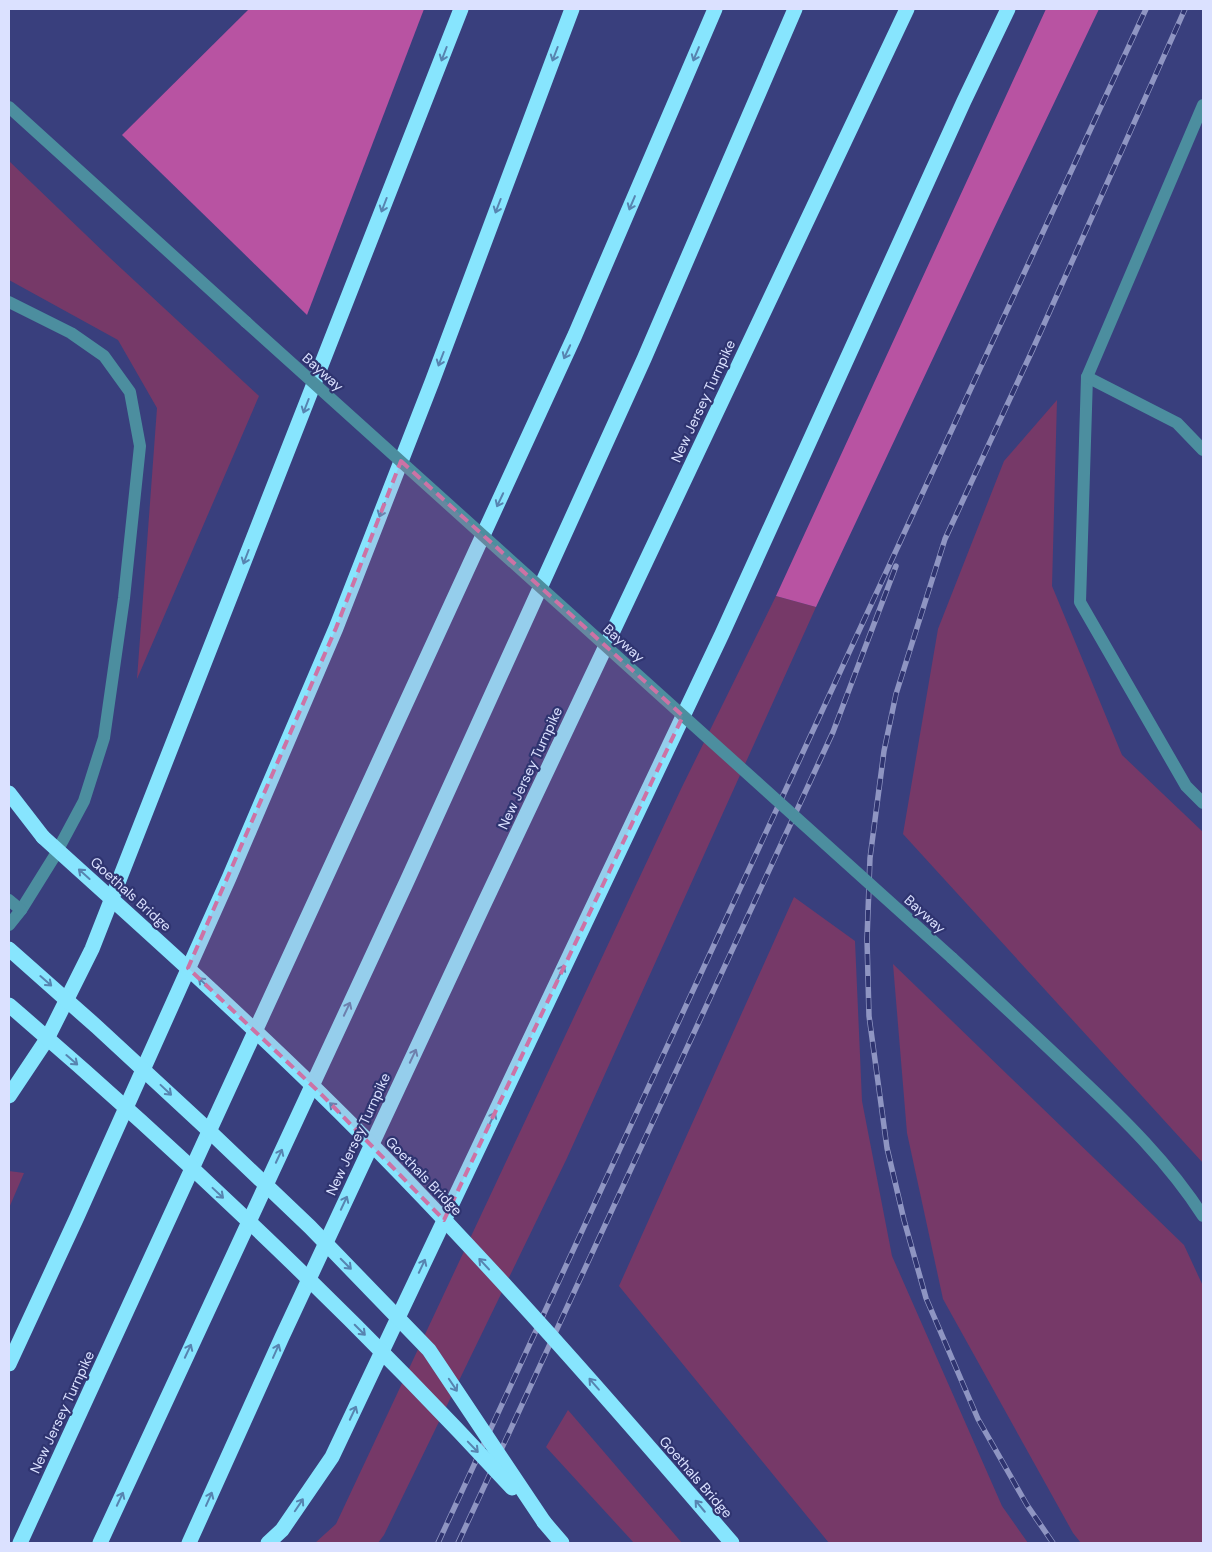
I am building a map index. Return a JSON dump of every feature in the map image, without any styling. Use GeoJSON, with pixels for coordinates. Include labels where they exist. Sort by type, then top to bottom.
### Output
{"type":"FeatureCollection","features":[{"type":"Feature","properties":{"kind":"highway"},"geometry":{"type":"LineString","coordinates":[[9,1096],[47,1040],[92,949],[461,9]]}},
{"type":"Feature","properties":{"kind":"highway"},"geometry":{"type":"LineString","coordinates":[[9,1364],[77,1217],[228,878],[336,628],[432,382],[572,9]]}},
{"type":"Feature","properties":{"kind":"highway","name":"New Jersey Turnpike"},"geometry":{"type":"LineString","coordinates":[[20,1543],[575,335],[715,9]]}},
{"type":"Feature","properties":{"kind":"highway"},"geometry":{"type":"LineString","coordinates":[[100,1543],[403,890],[628,395],[795,9]]}},
{"type":"Feature","properties":{"kind":"highway","name":"New Jersey Turnpike"},"geometry":{"type":"LineString","coordinates":[[189,1543],[286,1328],[470,933],[907,9]]}},
{"type":"Feature","properties":{"kind":"highway"},"geometry":{"type":"LineString","coordinates":[[268,1543],[282,1530],[332,1457],[722,634],[964,101],[1008,9]]}},
{"type":"Feature","properties":{"kind":"highway"},"geometry":{"type":"LineString","coordinates":[[9,793],[43,837]]}},
{"type":"Feature","properties":{"kind":"highway"},"geometry":{"type":"LineString","coordinates":[[9,802],[43,837]]}},
{"type":"Feature","properties":{"kind":"highway"},"geometry":{"type":"LineString","coordinates":[[9,811],[43,837]]}},
{"type":"Feature","properties":{"kind":"highway","name":"Goethals Bridge"},"geometry":{"type":"LineString","coordinates":[[43,837],[226,1003],[320,1093],[379,1153],[576,1364],[732,1543]]}},
{"type":"Feature","properties":{"kind":"highway"},"geometry":{"type":"LineString","coordinates":[[9,949],[218,1138],[322,1240],[429,1350],[544,1522]]}},
{"type":"Feature","properties":{"kind":"highway"},"geometry":{"type":"LineString","coordinates":[[9,1005],[119,1102],[286,1256],[429,1400],[562,1543]]}},
{"type":"Feature","properties":{"kind":"street"},"geometry":{"type":"LineString","coordinates":[[1203,105],[1086,377],[1080,602],[1186,786],[1203,803]]}},
{"type":"Feature","properties":{"kind":"street","name":"Bayway"},"geometry":{"type":"LineString","coordinates":[[9,107],[952,958],[1107,1103],[1153,1150],[1203,1216]]}},
{"type":"Feature","properties":{"kind":"street"},"geometry":{"type":"LineString","coordinates":[[9,302],[71,333],[104,356],[130,392],[140,446],[124,598],[104,738],[84,800],[54,857],[9,925]]}},
{"type":"Feature","properties":{"kind":"street"},"geometry":{"type":"LineString","coordinates":[[1086,377],[1177,423],[1203,450]]}},
{"type":"Feature","properties":{"kind":"street"},"geometry":{"type":"LineString","coordinates":[[9,900],[20,910]]}},
{"type":"Feature","properties":{"kind":"highlighted area"},"geometry":{"type":"Polygon","coordinates":[[[401,461],[683,716],[444,1220],[320,1093],[188,968],[336,628],[401,461]]]}},
{"type":"Feature","properties":{"kind":"shaded area"},"geometry":{"type":"Polygon","coordinates":[[[249,9],[424,9],[307,315],[122,135],[249,9]]]}},
{"type":"Feature","properties":{"kind":"shaded area"},"geometry":{"type":"Polygon","coordinates":[[[1046,9],[1099,9],[816,607],[776,596],[1046,9]]]}},
{"type":"Feature","properties":{"kind":"shaded area"},"geometry":{"type":"Polygon","coordinates":[[[9,161],[110,258],[259,396],[137,679],[157,408],[118,340],[9,280],[9,161]]]}},
{"type":"Feature","properties":{"kind":"shaded area"},"geometry":{"type":"Polygon","coordinates":[[[1057,400],[1052,586],[1122,755],[1203,832],[1203,1163],[903,834],[938,629],[1004,461],[1057,400]]]}},
{"type":"Feature","properties":{"kind":"shaded area"},"geometry":{"type":"Polygon","coordinates":[[[776,596],[816,607],[567,1158],[384,1535],[378,1543],[315,1543],[336,1524],[681,789],[776,596]]]}},
{"type":"Feature","properties":{"kind":"shaded area"},"geometry":{"type":"Polygon","coordinates":[[[794,897],[855,941],[862,1101],[892,1256],[1002,1506],[1028,1543],[829,1543],[619,1286],[794,897]]]}},
{"type":"Feature","properties":{"kind":"shaded area"},"geometry":{"type":"Polygon","coordinates":[[[893,964],[1184,1245],[1203,1286],[1203,1543],[1081,1543],[1073,1533],[943,1299],[907,1133],[893,964]]]}},
{"type":"Feature","properties":{"kind":"shaded area"},"geometry":{"type":"Polygon","coordinates":[[[9,1171],[24,1173],[9,1208],[9,1171]]]}},
{"type":"Feature","properties":{"kind":"shaded area"},"geometry":{"type":"Polygon","coordinates":[[[568,1410],[682,1543],[634,1543],[546,1447],[568,1410]]]}},
{"type":"Feature","properties":{"kind":"railway"},"geometry":{"type":"LineString","coordinates":[[438,1543],[1146,9]]}},
{"type":"Feature","properties":{"kind":"railway"},"geometry":{"type":"LineString","coordinates":[[1053,1543],[1027,1505],[978,1419],[926,1298],[904,1220],[887,1148],[869,1016],[867,939],[870,858],[884,751],[896,694],[945,539],[1032,351],[1185,9]]}},
{"type":"Feature","properties":{"kind":"railway"},"geometry":{"type":"LineString","coordinates":[[458,1543],[833,732],[896,566]]}}]}
